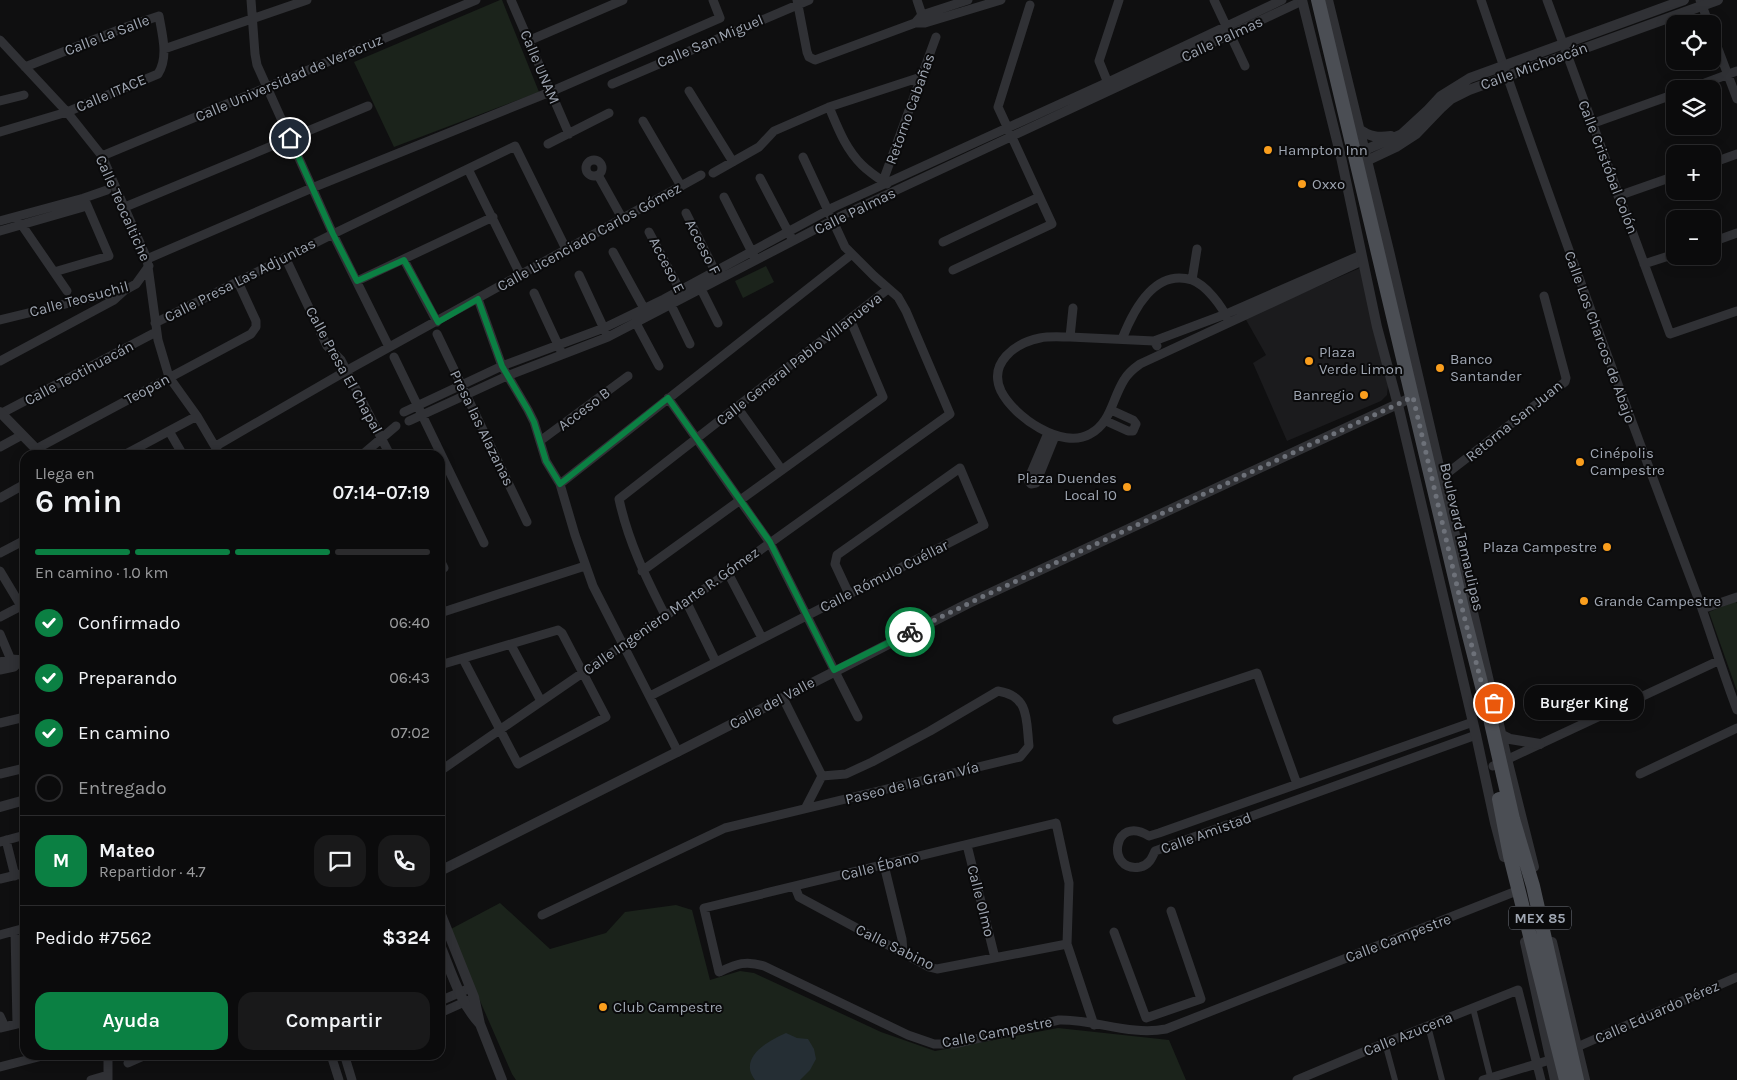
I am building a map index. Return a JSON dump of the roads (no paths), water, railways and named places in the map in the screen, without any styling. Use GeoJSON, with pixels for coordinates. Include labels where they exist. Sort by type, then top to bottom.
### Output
{"type":"FeatureCollection","features":[{"type":"Feature","properties":{"kind":"main road","name":"Boulevard Tamaulipas"},"geometry":{"type":"LineString","coordinates":[[1305,0],[1319,52],[1354,160],[1357,213],[1410,399]]}},
{"type":"Feature","properties":{"kind":"main road","name":"Boulevard Tamaulipas"},"geometry":{"type":"LineString","coordinates":[[1318,0],[1483,715],[1500,762],[1499,822],[1510,856],[1532,959],[1566,1080]]}},
{"type":"Feature","properties":{"kind":"main road","name":"Boulevard Tamaulipas"},"geometry":{"type":"LineString","coordinates":[[1429,482],[1464,616],[1490,703],[1500,762],[1520,846],[1554,962],[1577,1080]]}},
{"type":"Feature","properties":{"kind":"main road"},"geometry":{"type":"LineString","coordinates":[[1499,822],[1513,827],[1520,846]]}},
{"type":"Feature","properties":{"kind":"street"},"geometry":{"type":"LineString","coordinates":[[251,0],[256,60],[266,88],[333,234],[389,347]]}},
{"type":"Feature","properties":{"kind":"street"},"geometry":{"type":"LineString","coordinates":[[164,49],[307,0]]}},
{"type":"Feature","properties":{"kind":"street","name":"Calle Universidad de Veracruz"},"geometry":{"type":"LineString","coordinates":[[102,156],[476,0]]}},
{"type":"Feature","properties":{"kind":"street","name":"Calle UNAM"},"geometry":{"type":"LineString","coordinates":[[511,0],[569,134]]}},
{"type":"Feature","properties":{"kind":"street"},"geometry":{"type":"LineString","coordinates":[[528,41],[624,0]]}},
{"type":"Feature","properties":{"kind":"street"},"geometry":{"type":"LineString","coordinates":[[148,262],[312,188],[550,92],[720,18],[713,0]]}},
{"type":"Feature","properties":{"kind":"street","name":"Calle San Miguel"},"geometry":{"type":"LineString","coordinates":[[612,84],[797,2],[809,0]]}},
{"type":"Feature","properties":{"kind":"street"},"geometry":{"type":"LineString","coordinates":[[917,0],[921,21]]}},
{"type":"Feature","properties":{"kind":"street"},"geometry":{"type":"LineString","coordinates":[[797,2],[807,52],[809,57],[815,60],[921,21],[968,0]]}},
{"type":"Feature","properties":{"kind":"street"},"geometry":{"type":"LineString","coordinates":[[921,21],[1001,0]]}},
{"type":"Feature","properties":{"kind":"street"},"geometry":{"type":"LineString","coordinates":[[1110,86],[1099,61],[1119,0]]}},
{"type":"Feature","properties":{"kind":"street"},"geometry":{"type":"LineString","coordinates":[[1214,0],[1245,66]]}},
{"type":"Feature","properties":{"kind":"street","name":"Calle Palmas"},"geometry":{"type":"LineString","coordinates":[[1229,30],[1282,0]]}},
{"type":"Feature","properties":{"kind":"street","name":"Calle Palmas"},"geometry":{"type":"LineString","coordinates":[[404,412],[502,366],[671,305],[682,294],[701,289],[720,280],[832,221],[1012,137],[1110,86],[1229,30],[1305,0]]}},
{"type":"Feature","properties":{"kind":"street"},"geometry":{"type":"LineString","coordinates":[[1328,0],[1359,129],[1354,160]]}},
{"type":"Feature","properties":{"kind":"street","name":"Calle Los Charcos de Abajo"},"geometry":{"type":"LineString","coordinates":[[1481,0],[1613,373],[1702,609],[1718,661],[1737,710]]}},
{"type":"Feature","properties":{"kind":"street","name":"Calle Cristóbal Colón"},"geometry":{"type":"LineString","coordinates":[[1546,0],[1670,334],[1737,312]]}},
{"type":"Feature","properties":{"kind":"street","name":"Calle Michoacán"},"geometry":{"type":"LineString","coordinates":[[1354,160],[1402,134],[1441,96],[1458,84],[1505,71],[1684,0]]}},
{"type":"Feature","properties":{"kind":"street","name":"Calle Michoacán"},"geometry":{"type":"LineString","coordinates":[[1564,49],[1701,3],[1718,0]]}},
{"type":"Feature","properties":{"kind":"street"},"geometry":{"type":"LineString","coordinates":[[1701,3],[1706,15]]}},
{"type":"Feature","properties":{"kind":"street"},"geometry":{"type":"LineString","coordinates":[[953,270],[1052,224],[998,107],[1030,5]]}},
{"type":"Feature","properties":{"kind":"street","name":"Calle La Salle"},"geometry":{"type":"LineString","coordinates":[[25,67],[159,16],[164,49]]}},
{"type":"Feature","properties":{"kind":"street","name":"Retorno Cabañas"},"geometry":{"type":"LineString","coordinates":[[884,182],[936,37]]}},
{"type":"Feature","properties":{"kind":"street","name":"Calle Teocaltiche"},"geometry":{"type":"LineString","coordinates":[[0,40],[67,112],[102,156],[148,262],[156,327],[169,377],[197,416],[218,450]]}},
{"type":"Feature","properties":{"kind":"street","name":"Calle ITACE"},"geometry":{"type":"LineString","coordinates":[[67,112],[158,74],[162,68],[164,49]]}},
{"type":"Feature","properties":{"kind":"street"},"geometry":{"type":"LineString","coordinates":[[1721,51],[1732,73],[1737,99]]}},
{"type":"Feature","properties":{"kind":"street","name":"Calle Michoacán"},"geometry":{"type":"LineString","coordinates":[[1354,160],[1396,147],[1416,134],[1451,99],[1505,71]]}},
{"type":"Feature","properties":{"kind":"street"},"geometry":{"type":"LineString","coordinates":[[1713,80],[1732,73]]}},
{"type":"Feature","properties":{"kind":"street"},"geometry":{"type":"LineString","coordinates":[[713,173],[759,147],[774,131],[830,107],[921,77]]}},
{"type":"Feature","properties":{"kind":"street","name":"Calle Palmas"},"geometry":{"type":"LineString","coordinates":[[409,421],[507,376],[608,337],[636,323],[646,313],[682,294],[715,271],[884,182],[1007,128],[1110,86]]}},
{"type":"Feature","properties":{"kind":"street"},"geometry":{"type":"LineString","coordinates":[[689,91],[733,162]]}},
{"type":"Feature","properties":{"kind":"street"},"geometry":{"type":"LineString","coordinates":[[0,101],[24,95]]}},
{"type":"Feature","properties":{"kind":"street"},"geometry":{"type":"LineString","coordinates":[[1591,124],[1666,97]]}},
{"type":"Feature","properties":{"kind":"street"},"geometry":{"type":"LineString","coordinates":[[125,207],[368,106]]}},
{"type":"Feature","properties":{"kind":"street"},"geometry":{"type":"LineString","coordinates":[[830,107],[843,141],[853,155],[863,166],[894,191]]}},
{"type":"Feature","properties":{"kind":"street"},"geometry":{"type":"LineString","coordinates":[[0,132],[67,112]]}},
{"type":"Feature","properties":{"kind":"street"},"geometry":{"type":"LineString","coordinates":[[548,144],[610,113]]}},
{"type":"Feature","properties":{"kind":"street"},"geometry":{"type":"LineString","coordinates":[[643,121],[681,186]]}},
{"type":"Feature","properties":{"kind":"street"},"geometry":{"type":"LineString","coordinates":[[1359,129],[1373,137],[1381,138],[1402,134]]}},
{"type":"Feature","properties":{"kind":"street","name":"Calle Presa Las Adjuntas"},"geometry":{"type":"LineString","coordinates":[[156,327],[285,258],[515,146],[566,249]]}},
{"type":"Feature","properties":{"kind":"street"},"geometry":{"type":"LineString","coordinates":[[1721,160],[1737,154]]}},
{"type":"Feature","properties":{"kind":"street"},"geometry":{"type":"LineString","coordinates":[[803,158],[845,247],[888,289]]}},
{"type":"Feature","properties":{"kind":"street"},"geometry":{"type":"LineString","coordinates":[[468,168],[520,274]]}},
{"type":"Feature","properties":{"kind":"street"},"geometry":{"type":"LineString","coordinates":[[598,174],[622,218]]}},
{"type":"Feature","properties":{"kind":"street","name":"Calle Licenciado Carlos Gómez"},"geometry":{"type":"LineString","coordinates":[[216,446],[346,371],[438,322],[520,274],[701,174]]}},
{"type":"Feature","properties":{"kind":"street"},"geometry":{"type":"LineString","coordinates":[[760,178],[794,242]]}},
{"type":"Feature","properties":{"kind":"street"},"geometry":{"type":"LineString","coordinates":[[1618,196],[1666,179]]}},
{"type":"Feature","properties":{"kind":"street"},"geometry":{"type":"LineString","coordinates":[[0,231],[86,202],[107,190]]}},
{"type":"Feature","properties":{"kind":"street"},"geometry":{"type":"LineString","coordinates":[[724,197],[756,261]]}},
{"type":"Feature","properties":{"kind":"street"},"geometry":{"type":"LineString","coordinates":[[943,242],[1039,197]]}},
{"type":"Feature","properties":{"kind":"street"},"geometry":{"type":"LineString","coordinates":[[0,221],[86,202]]}},
{"type":"Feature","properties":{"kind":"street"},"geometry":{"type":"LineString","coordinates":[[54,272],[109,256],[86,202]]}},
{"type":"Feature","properties":{"kind":"street","name":"Acceso F"},"geometry":{"type":"LineString","coordinates":[[686,213],[720,280]]}},
{"type":"Feature","properties":{"kind":"street"},"geometry":{"type":"LineString","coordinates":[[1357,213],[1362,258],[1410,399]]}},
{"type":"Feature","properties":{"kind":"street"},"geometry":{"type":"LineString","coordinates":[[16,217],[67,291]]}},
{"type":"Feature","properties":{"kind":"street"},"geometry":{"type":"LineString","coordinates":[[357,281],[493,217]]}},
{"type":"Feature","properties":{"kind":"street","name":"Acceso E"},"geometry":{"type":"LineString","coordinates":[[649,232],[682,294]]}},
{"type":"Feature","properties":{"kind":"street"},"geometry":{"type":"LineString","coordinates":[[1721,239],[1737,234]]}},
{"type":"Feature","properties":{"kind":"street"},"geometry":{"type":"LineString","coordinates":[[1192,280],[1197,249]]}},
{"type":"Feature","properties":{"kind":"street"},"geometry":{"type":"LineString","coordinates":[[613,252],[646,313]]}},
{"type":"Feature","properties":{"kind":"street"},"geometry":{"type":"LineString","coordinates":[[560,484],[852,254]]}},
{"type":"Feature","properties":{"kind":"street"},"geometry":{"type":"LineString","coordinates":[[1644,264],[1666,257]]}},
{"type":"Feature","properties":{"kind":"street","name":"Calle Presa El Chapal"},"geometry":{"type":"LineString","coordinates":[[285,258],[327,346],[341,360],[388,450]]}},
{"type":"Feature","properties":{"kind":"street"},"geometry":{"type":"LineString","coordinates":[[1227,318],[1154,341],[1070,337],[1040,338],[1022,344],[1008,352],[1000,364],[998,378],[1001,390],[1010,404],[1020,414],[1052,434],[1077,439],[1089,435],[1100,428],[1106,421],[1123,382],[1130,371],[1140,364],[1227,318],[1362,258]]}},
{"type":"Feature","properties":{"kind":"street"},"geometry":{"type":"LineString","coordinates":[[404,260],[438,322]]}},
{"type":"Feature","properties":{"kind":"street","name":"Calle Teosuchil"},"geometry":{"type":"LineString","coordinates":[[0,320],[127,288],[136,284],[148,262]]}},
{"type":"Feature","properties":{"kind":"street"},"geometry":{"type":"LineString","coordinates":[[579,275],[608,337]]}},
{"type":"Feature","properties":{"kind":"street"},"geometry":{"type":"LineString","coordinates":[[1122,339],[1135,310],[1154,288],[1164,281],[1176,277],[1192,280],[1204,289],[1227,318]]}},
{"type":"Feature","properties":{"kind":"street","name":"Teopan"},"geometry":{"type":"LineString","coordinates":[[42,450],[169,377],[251,334],[256,328],[256,321],[238,282]]}},
{"type":"Feature","properties":{"kind":"street"},"geometry":{"type":"LineString","coordinates":[[0,361],[114,300],[127,288]]}},
{"type":"Feature","properties":{"kind":"street"},"geometry":{"type":"LineString","coordinates":[[701,289],[718,323]]}},
{"type":"Feature","properties":{"kind":"street","name":"Calle General Pablo Villanueva"},"geometry":{"type":"LineString","coordinates":[[665,615],[642,571],[624,525],[618,499],[888,289]]}},
{"type":"Feature","properties":{"kind":"street","name":"Calle Ingeniero Marte R. Gómez"},"geometry":{"type":"LineString","coordinates":[[445,768],[728,572],[950,414],[906,311],[898,297],[888,289]]}},
{"type":"Feature","properties":{"kind":"street"},"geometry":{"type":"LineString","coordinates":[[534,293],[562,355]]}},
{"type":"Feature","properties":{"kind":"street","name":"Retorna San Juan"},"geometry":{"type":"LineString","coordinates":[[1429,482],[1565,382],[1566,378],[1544,296]]}},
{"type":"Feature","properties":{"kind":"street"},"geometry":{"type":"LineString","coordinates":[[478,299],[502,366],[528,410],[546,461],[560,484],[593,586],[678,752]]}},
{"type":"Feature","properties":{"kind":"street"},"geometry":{"type":"LineString","coordinates":[[671,305],[690,344]]}},
{"type":"Feature","properties":{"kind":"street"},"geometry":{"type":"LineString","coordinates":[[1070,337],[1073,308]]}},
{"type":"Feature","properties":{"kind":"street"},"geometry":{"type":"LineString","coordinates":[[642,571],[883,397],[850,319]]}},
{"type":"Feature","properties":{"kind":"street"},"geometry":{"type":"LineString","coordinates":[[636,323],[659,366]]}},
{"type":"Feature","properties":{"kind":"street","name":"Calle Teotihuacán"},"geometry":{"type":"LineString","coordinates":[[1,412],[156,327]]}},
{"type":"Feature","properties":{"kind":"street","name":"Presa las Alazanas"},"geometry":{"type":"LineString","coordinates":[[436,334],[527,522]]}},
{"type":"Feature","properties":{"kind":"street"},"geometry":{"type":"LineString","coordinates":[[1154,341],[1161,353]]}},
{"type":"Feature","properties":{"kind":"street"},"geometry":{"type":"LineString","coordinates":[[394,357],[439,450]]}},
{"type":"Feature","properties":{"kind":"street","name":"Acceso B"},"geometry":{"type":"LineString","coordinates":[[540,441],[628,376]]}},
{"type":"Feature","properties":{"kind":"street"},"geometry":{"type":"LineString","coordinates":[[668,398],[770,542],[858,717]]}},
{"type":"Feature","properties":{"kind":"street","name":"Calle del Valle"},"geometry":{"type":"LineString","coordinates":[[445,868],[977,599],[1410,399]]}},
{"type":"Feature","properties":{"kind":"street"},"geometry":{"type":"LineString","coordinates":[[737,407],[782,470]]}},
{"type":"Feature","properties":{"kind":"street"},"geometry":{"type":"LineString","coordinates":[[1106,421],[1128,431],[1133,431],[1136,428],[1134,420],[1111,410]]}},
{"type":"Feature","properties":{"kind":"street"},"geometry":{"type":"LineString","coordinates":[[1,412],[37,450]]}},
{"type":"Feature","properties":{"kind":"street"},"geometry":{"type":"LineString","coordinates":[[140,450],[197,416]]}},
{"type":"Feature","properties":{"kind":"street"},"geometry":{"type":"LineString","coordinates":[[368,450],[396,426]]}},
{"type":"Feature","properties":{"kind":"street"},"geometry":{"type":"LineString","coordinates":[[169,431],[180,450]]}},
{"type":"Feature","properties":{"kind":"street"},"geometry":{"type":"LineString","coordinates":[[1042,457],[1052,434]]}},
{"type":"Feature","properties":{"kind":"street"},"geometry":{"type":"LineString","coordinates":[[0,447],[22,435]]}},
{"type":"Feature","properties":{"kind":"street"},"geometry":{"type":"LineString","coordinates":[[445,462],[484,543]]}},
{"type":"Feature","properties":{"kind":"street","name":"Calle Rómulo Cuéllar"},"geometry":{"type":"LineString","coordinates":[[650,696],[984,525],[960,468],[837,555],[835,564],[849,594]]}},
{"type":"Feature","properties":{"kind":"street"},"geometry":{"type":"LineString","coordinates":[[1429,482],[1472,722],[1499,822],[1514,892],[1532,959],[1555,1080]]}},
{"type":"Feature","properties":{"kind":"street"},"geometry":{"type":"LineString","coordinates":[[0,498],[20,487]]}},
{"type":"Feature","properties":{"kind":"street"},"geometry":{"type":"LineString","coordinates":[[0,553],[20,543]]}},
{"type":"Feature","properties":{"kind":"street"},"geometry":{"type":"LineString","coordinates":[[445,611],[585,566]]}},
{"type":"Feature","properties":{"kind":"street"},"geometry":{"type":"LineString","coordinates":[[0,571],[20,601]]}},
{"type":"Feature","properties":{"kind":"street"},"geometry":{"type":"LineString","coordinates":[[728,572],[762,638]]}},
{"type":"Feature","properties":{"kind":"street"},"geometry":{"type":"LineString","coordinates":[[1702,609],[1737,597]]}},
{"type":"Feature","properties":{"kind":"street"},"geometry":{"type":"LineString","coordinates":[[686,601],[716,662]]}},
{"type":"Feature","properties":{"kind":"street"},"geometry":{"type":"LineString","coordinates":[[0,617],[20,607]]}},
{"type":"Feature","properties":{"kind":"street"},"geometry":{"type":"LineString","coordinates":[[445,663],[463,658],[512,644],[558,630],[562,633],[606,717],[518,764],[463,658]]}},
{"type":"Feature","properties":{"kind":"street"},"geometry":{"type":"LineString","coordinates":[[0,634],[12,663]]}},
{"type":"Feature","properties":{"kind":"street"},"geometry":{"type":"LineString","coordinates":[[512,644],[541,701]]}},
{"type":"Feature","properties":{"kind":"street"},"geometry":{"type":"LineString","coordinates":[[0,670],[20,661]]}},
{"type":"Feature","properties":{"kind":"street"},"geometry":{"type":"LineString","coordinates":[[1500,762],[1718,661]]}},
{"type":"Feature","properties":{"kind":"street"},"geometry":{"type":"LineString","coordinates":[[0,662],[12,663]]}},
{"type":"Feature","properties":{"kind":"street"},"geometry":{"type":"LineString","coordinates":[[1118,720],[1256,673],[1297,784]]}},
{"type":"Feature","properties":{"kind":"street","name":"Paseo de la Gran Vía"},"geometry":{"type":"LineString","coordinates":[[542,915],[725,828],[1020,757],[1029,746],[1022,703],[1010,693],[998,691],[872,762],[846,774],[822,776]]}},
{"type":"Feature","properties":{"kind":"street"},"geometry":{"type":"LineString","coordinates":[[783,698],[822,776],[806,807]]}},
{"type":"Feature","properties":{"kind":"street"},"geometry":{"type":"LineString","coordinates":[[1490,703],[1502,736],[1500,762],[1585,1080]]}},
{"type":"Feature","properties":{"kind":"street"},"geometry":{"type":"LineString","coordinates":[[0,723],[20,718]]}},
{"type":"Feature","properties":{"kind":"street","name":"Calle Amistad"},"geometry":{"type":"LineString","coordinates":[[1472,722],[1149,836],[1142,831],[1132,830],[1120,838],[1117,845],[1118,853],[1126,865],[1134,868],[1144,866],[1152,859],[1155,851],[1476,735]]}},
{"type":"Feature","properties":{"kind":"street"},"geometry":{"type":"LineString","coordinates":[[1640,774],[1737,728]]}},
{"type":"Feature","properties":{"kind":"street"},"geometry":{"type":"LineString","coordinates":[[1452,729],[1456,742]]}},
{"type":"Feature","properties":{"kind":"street"},"geometry":{"type":"LineString","coordinates":[[1502,736],[1540,744]]}},
{"type":"Feature","properties":{"kind":"street"},"geometry":{"type":"LineString","coordinates":[[1353,764],[1358,778]]}},
{"type":"Feature","properties":{"kind":"street"},"geometry":{"type":"LineString","coordinates":[[0,774],[20,769]]}},
{"type":"Feature","properties":{"kind":"street"},"geometry":{"type":"LineString","coordinates":[[1252,800],[1257,814]]}},
{"type":"Feature","properties":{"kind":"street"},"geometry":{"type":"LineString","coordinates":[[0,807],[20,801]]}},
{"type":"Feature","properties":{"kind":"street","name":"Calle Ébano"},"geometry":{"type":"LineString","coordinates":[[704,908],[1056,823],[1069,883],[1067,944]]}},
{"type":"Feature","properties":{"kind":"street"},"geometry":{"type":"LineString","coordinates":[[15,876],[3,841],[20,836]]}},
{"type":"Feature","properties":{"kind":"street"},"geometry":{"type":"LineString","coordinates":[[1149,836],[1154,843],[1155,851]]}},
{"type":"Feature","properties":{"kind":"street","name":"Calle Olmo"},"geometry":{"type":"LineString","coordinates":[[967,845],[995,958]]}},
{"type":"Feature","properties":{"kind":"street"},"geometry":{"type":"LineString","coordinates":[[884,865],[902,939],[903,952]]}},
{"type":"Feature","properties":{"kind":"street"},"geometry":{"type":"LineString","coordinates":[[0,880],[20,875]]}},
{"type":"Feature","properties":{"kind":"street","name":"Calle Sabino"},"geometry":{"type":"LineString","coordinates":[[795,887],[799,897],[929,967],[937,969],[1067,944]]}},
{"type":"Feature","properties":{"kind":"street","name":"Calle Campestre"},"geometry":{"type":"LineString","coordinates":[[704,908],[719,972],[736,964],[747,962],[764,966],[908,1035],[934,1044],[954,1044],[1059,1020],[1143,1032],[1166,1029],[1514,892]]}},
{"type":"Feature","properties":{"kind":"street"},"geometry":{"type":"LineString","coordinates":[[1114,932],[1146,1018],[1201,999],[1171,911]]}},
{"type":"Feature","properties":{"kind":"street"},"geometry":{"type":"LineString","coordinates":[[0,935],[20,930]]}},
{"type":"Feature","properties":{"kind":"street"},"geometry":{"type":"LineString","coordinates":[[445,930],[467,995]]}},
{"type":"Feature","properties":{"kind":"street"},"geometry":{"type":"LineString","coordinates":[[15,931],[20,1008]]}},
{"type":"Feature","properties":{"kind":"street"},"geometry":{"type":"LineString","coordinates":[[1067,944],[1094,1025]]}},
{"type":"Feature","properties":{"kind":"street"},"geometry":{"type":"LineString","coordinates":[[445,954],[467,995],[502,1080]]}},
{"type":"Feature","properties":{"kind":"street","name":"Calle Eduardo Pérez"},"geometry":{"type":"LineString","coordinates":[[1577,1047],[1737,977]]}},
{"type":"Feature","properties":{"kind":"street","name":"Calle Azucena"},"geometry":{"type":"LineString","coordinates":[[1297,1080],[1518,990],[1537,1064]]}},
{"type":"Feature","properties":{"kind":"street"},"geometry":{"type":"LineString","coordinates":[[445,1000],[467,995]]}},
{"type":"Feature","properties":{"kind":"street"},"geometry":{"type":"LineString","coordinates":[[445,1010],[467,995]]}},
{"type":"Feature","properties":{"kind":"street"},"geometry":{"type":"LineString","coordinates":[[1190,1003],[1197,1017]]}},
{"type":"Feature","properties":{"kind":"street"},"geometry":{"type":"LineString","coordinates":[[1473,1008],[1488,1079],[1550,1060]]}},
{"type":"Feature","properties":{"kind":"street"},"geometry":{"type":"LineString","coordinates":[[0,1016],[2,1028],[20,1023]]}},
{"type":"Feature","properties":{"kind":"street"},"geometry":{"type":"LineString","coordinates":[[1428,1026],[1442,1080]]}},
{"type":"Feature","properties":{"kind":"street"},"geometry":{"type":"LineString","coordinates":[[1385,1043],[1395,1080]]}},
{"type":"Feature","properties":{"kind":"street"},"geometry":{"type":"LineString","coordinates":[[0,1067],[27,1060]]}},
{"type":"Feature","properties":{"kind":"street"},"geometry":{"type":"LineString","coordinates":[[91,1080],[108,1077],[108,1060]]}},
{"type":"Feature","properties":{"kind":"street"},"geometry":{"type":"LineString","coordinates":[[128,1064],[136,1060]]}},
{"type":"Feature","properties":{"kind":"street"},"geometry":{"type":"LineString","coordinates":[[333,1060],[339,1080]]}},
{"type":"Feature","properties":{"kind":"street"},"geometry":{"type":"LineString","coordinates":[[345,1060],[352,1080]]}},
{"type":"Feature","properties":{"kind":"street"},"geometry":{"type":"LineString","coordinates":[[1537,1064],[1541,1080]]}},
{"type":"Feature","properties":{"kind":"place","name":"Hampton Inn"},"geometry":{"type":"Point","coordinates":[1268,150]}},
{"type":"Feature","properties":{"kind":"place","name":"Oxxo"},"geometry":{"type":"Point","coordinates":[1302,184]}},
{"type":"Feature","properties":{"kind":"place","name":"Plaza Verde Limon"},"geometry":{"type":"Point","coordinates":[1309,361]}},
{"type":"Feature","properties":{"kind":"place","name":"Banco Santander"},"geometry":{"type":"Point","coordinates":[1440,368]}},
{"type":"Feature","properties":{"kind":"place","name":"Banregio"},"geometry":{"type":"Point","coordinates":[1364,395]}},
{"type":"Feature","properties":{"kind":"place","name":"Cinépolis Campestre"},"geometry":{"type":"Point","coordinates":[1580,462]}},
{"type":"Feature","properties":{"kind":"place","name":"Plaza Duendes Local 10"},"geometry":{"type":"Point","coordinates":[1127,487]}},
{"type":"Feature","properties":{"kind":"place","name":"Plaza Campestre"},"geometry":{"type":"Point","coordinates":[1607,547]}},
{"type":"Feature","properties":{"kind":"place","name":"Grande Campestre"},"geometry":{"type":"Point","coordinates":[1584,601]}},
{"type":"Feature","properties":{"kind":"place","name":"Burger King"},"geometry":{"type":"Point","coordinates":[1494,703]}},
{"type":"Feature","properties":{"kind":"place","name":"Club Campestre"},"geometry":{"type":"Point","coordinates":[603,1007]}}]}
